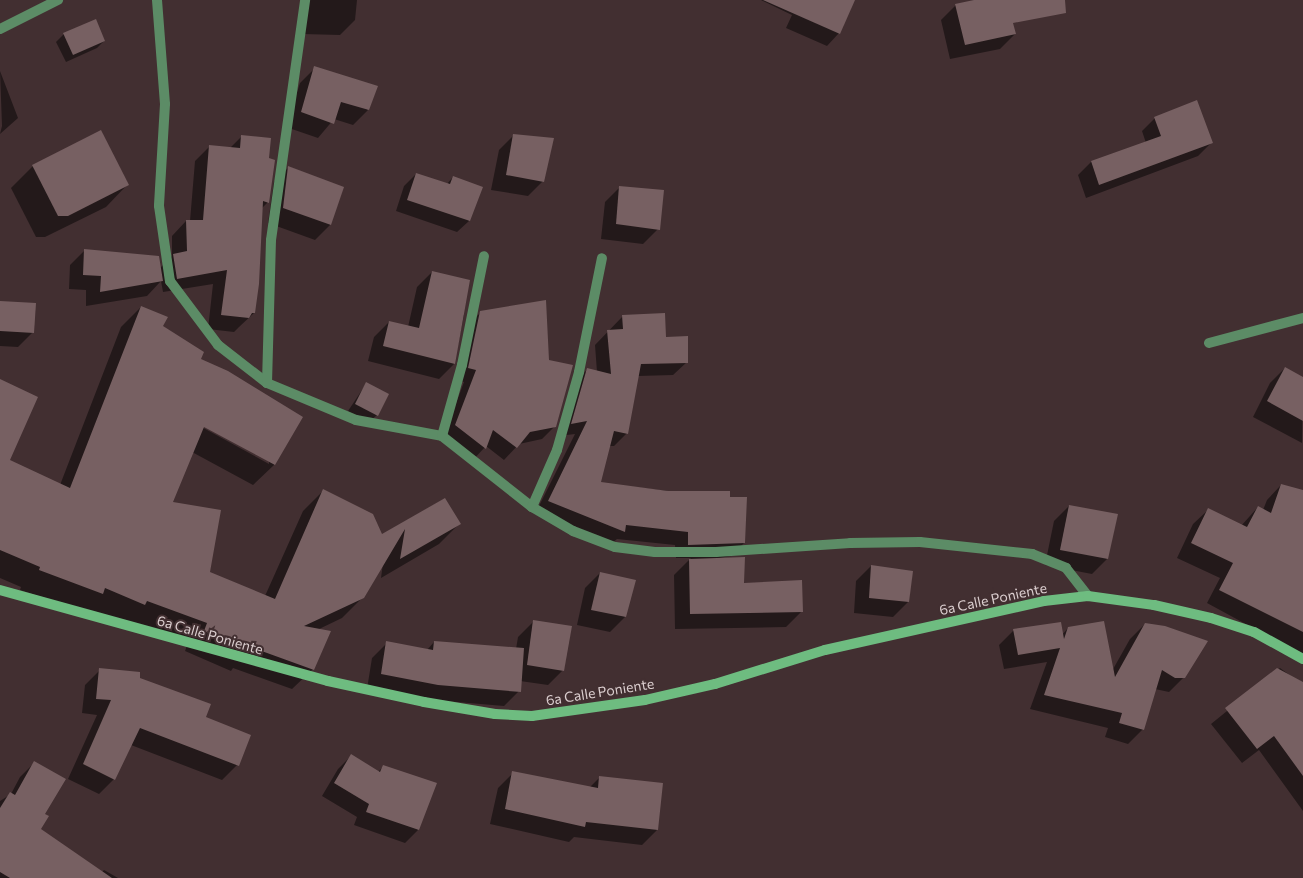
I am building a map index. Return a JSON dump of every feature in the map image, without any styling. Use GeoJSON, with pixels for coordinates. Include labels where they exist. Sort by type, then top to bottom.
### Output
{"type":"FeatureCollection","features":[{"type":"Feature","properties":{"kind":"street"},"geometry":{"type":"LineString","coordinates":[[0,29],[58,0]]}},
{"type":"Feature","properties":{"kind":"street"},"geometry":{"type":"LineString","coordinates":[[157,0],[166,104],[159,206],[170,281],[218,345],[267,383],[356,420],[442,436],[532,507],[574,531],[615,547],[655,552],[716,552],[850,543],[920,542],[1032,554],[1066,568],[1088,596]]}},
{"type":"Feature","properties":{"kind":"street"},"geometry":{"type":"LineString","coordinates":[[267,383],[271,240],[305,0]]}},
{"type":"Feature","properties":{"kind":"street"},"geometry":{"type":"LineString","coordinates":[[442,436],[462,364],[484,256]]}},
{"type":"Feature","properties":{"kind":"street"},"geometry":{"type":"LineString","coordinates":[[532,507],[560,441],[579,372],[602,258]]}},
{"type":"Feature","properties":{"kind":"street"},"geometry":{"type":"LineString","coordinates":[[1209,343],[1303,318]]}},
{"type":"Feature","properties":{"kind":"street","name":"6a Calle Poniente"},"geometry":{"type":"LineString","coordinates":[[0,590],[328,681],[424,702],[494,714],[532,716],[645,700],[715,684],[825,650],[1044,601],[1088,596],[1154,604],[1211,618],[1254,632],[1303,659]]}},
{"type":"Feature","properties":{"kind":"building"},"geometry":{"type":"Polygon","coordinates":[[[763,0],[855,0],[840,34],[763,0]]]}},
{"type":"Feature","properties":{"kind":"building"},"geometry":{"type":"Polygon","coordinates":[[[974,0],[1065,0],[1066,13],[1013,23],[1016,34],[965,45],[955,4],[974,0]]]}},
{"type":"Feature","properties":{"kind":"building"},"geometry":{"type":"Polygon","coordinates":[[[96,19],[105,41],[73,55],[63,33],[96,19]]]}},
{"type":"Feature","properties":{"kind":"building"},"geometry":{"type":"Polygon","coordinates":[[[314,66],[378,86],[369,110],[341,102],[334,124],[301,112],[314,66]]]}},
{"type":"Feature","properties":{"kind":"building"},"geometry":{"type":"Polygon","coordinates":[[[1197,100],[1213,143],[1099,185],[1091,161],[1161,136],[1154,117],[1197,100]]]}},
{"type":"Feature","properties":{"kind":"building"},"geometry":{"type":"Polygon","coordinates":[[[101,130],[129,185],[68,216],[58,216],[32,165],[101,130]]]}},
{"type":"Feature","properties":{"kind":"building"},"geometry":{"type":"Polygon","coordinates":[[[513,134],[554,138],[544,182],[506,175],[513,134]]]}},
{"type":"Feature","properties":{"kind":"building"},"geometry":{"type":"Polygon","coordinates":[[[241,135],[271,138],[269,158],[275,160],[269,203],[263,201],[259,284],[255,313],[252,313],[249,318],[221,315],[227,270],[177,279],[173,254],[187,251],[186,220],[203,220],[209,145],[240,148],[241,135]]]}},
{"type":"Feature","properties":{"kind":"building"},"geometry":{"type":"Polygon","coordinates":[[[288,166],[344,187],[331,225],[283,208],[288,166]]]}},
{"type":"Feature","properties":{"kind":"building"},"geometry":{"type":"Polygon","coordinates":[[[416,173],[450,184],[453,176],[483,187],[470,221],[407,200],[416,173]]]}},
{"type":"Feature","properties":{"kind":"building"},"geometry":{"type":"Polygon","coordinates":[[[619,186],[664,190],[660,230],[616,224],[619,186]]]}},
{"type":"Feature","properties":{"kind":"building"},"geometry":{"type":"Polygon","coordinates":[[[84,249],[159,256],[163,281],[100,292],[101,276],[83,275],[84,249]]]}},
{"type":"Feature","properties":{"kind":"building"},"geometry":{"type":"Polygon","coordinates":[[[432,271],[470,280],[455,364],[383,346],[389,321],[419,328],[432,271]]]}},
{"type":"Feature","properties":{"kind":"building"},"geometry":{"type":"Polygon","coordinates":[[[546,300],[549,360],[573,365],[556,427],[530,432],[517,448],[493,430],[486,449],[455,425],[476,370],[468,368],[480,311],[546,300]]]}},
{"type":"Feature","properties":{"kind":"building"},"geometry":{"type":"Polygon","coordinates":[[[0,301],[36,303],[34,333],[0,331],[0,301]]]}},
{"type":"Feature","properties":{"kind":"building"},"geometry":{"type":"Polygon","coordinates":[[[141,306],[168,317],[163,326],[204,352],[201,359],[228,371],[303,417],[275,465],[204,427],[173,502],[221,510],[210,572],[275,599],[323,489],[373,514],[382,534],[445,498],[461,524],[400,559],[405,529],[364,598],[304,626],[331,631],[314,670],[253,648],[252,651],[204,631],[207,623],[147,601],[145,605],[105,588],[103,594],[39,570],[40,567],[0,550],[0,379],[38,397],[10,460],[70,488],[141,306]]]}},
{"type":"Feature","properties":{"kind":"building"},"geometry":{"type":"Polygon","coordinates":[[[665,313],[666,337],[688,336],[688,363],[641,364],[628,434],[614,431],[601,482],[668,491],[730,491],[730,497],[747,497],[745,543],[688,545],[688,532],[626,525],[625,532],[548,501],[587,421],[571,424],[587,368],[611,374],[607,330],[623,329],[622,315],[665,313]]]}},
{"type":"Feature","properties":{"kind":"building"},"geometry":{"type":"Polygon","coordinates":[[[1285,367],[1303,377],[1303,421],[1267,401],[1285,367]]]}},
{"type":"Feature","properties":{"kind":"building"},"geometry":{"type":"Polygon","coordinates":[[[366,382],[389,394],[378,416],[355,404],[366,382]]]}},
{"type":"Feature","properties":{"kind":"building"},"geometry":{"type":"Polygon","coordinates":[[[1281,484],[1303,490],[1303,632],[1219,590],[1233,563],[1191,543],[1208,508],[1247,527],[1258,506],[1271,513],[1281,484]]]}},
{"type":"Feature","properties":{"kind":"building"},"geometry":{"type":"Polygon","coordinates":[[[1069,505],[1118,514],[1108,559],[1060,550],[1069,505]]]}},
{"type":"Feature","properties":{"kind":"building"},"geometry":{"type":"Polygon","coordinates":[[[745,557],[744,583],[802,580],[803,612],[690,614],[689,559],[745,557]]]}},
{"type":"Feature","properties":{"kind":"building"},"geometry":{"type":"Polygon","coordinates":[[[871,565],[913,571],[909,602],[869,598],[871,565]]]}},
{"type":"Feature","properties":{"kind":"building"},"geometry":{"type":"Polygon","coordinates":[[[600,572],[636,580],[626,617],[591,610],[600,572]]]}},
{"type":"Feature","properties":{"kind":"building"},"geometry":{"type":"Polygon","coordinates":[[[533,620],[572,626],[564,671],[527,665],[533,620]]]}},
{"type":"Feature","properties":{"kind":"building"},"geometry":{"type":"Polygon","coordinates":[[[1104,621],[1115,677],[1145,623],[1165,626],[1208,641],[1185,678],[1175,678],[1162,670],[1144,730],[1119,723],[1122,713],[1044,695],[1060,648],[1018,655],[1013,629],[1061,622],[1064,639],[1068,627],[1104,621]]]}},
{"type":"Feature","properties":{"kind":"building"},"geometry":{"type":"Polygon","coordinates":[[[386,641],[433,650],[434,641],[524,648],[521,692],[438,685],[381,674],[386,641]]]}},
{"type":"Feature","properties":{"kind":"building"},"geometry":{"type":"Polygon","coordinates":[[[99,668],[140,672],[140,678],[211,704],[206,717],[251,735],[239,766],[140,728],[115,780],[83,764],[111,700],[96,699],[99,668]]]}},
{"type":"Feature","properties":{"kind":"building"},"geometry":{"type":"Polygon","coordinates":[[[1277,668],[1303,682],[1303,776],[1274,736],[1257,749],[1225,708],[1277,668]]]}},
{"type":"Feature","properties":{"kind":"building"},"geometry":{"type":"Polygon","coordinates":[[[351,754],[380,772],[383,765],[437,783],[419,830],[366,812],[369,804],[334,783],[351,754]]]}},
{"type":"Feature","properties":{"kind":"building"},"geometry":{"type":"Polygon","coordinates":[[[34,761],[66,779],[45,814],[49,816],[41,829],[112,878],[10,878],[0,872],[0,808],[10,792],[15,795],[34,761]]]}},
{"type":"Feature","properties":{"kind":"building"},"geometry":{"type":"Polygon","coordinates":[[[512,771],[598,788],[599,776],[663,783],[658,830],[586,822],[585,827],[505,809],[512,771]]]}}]}
